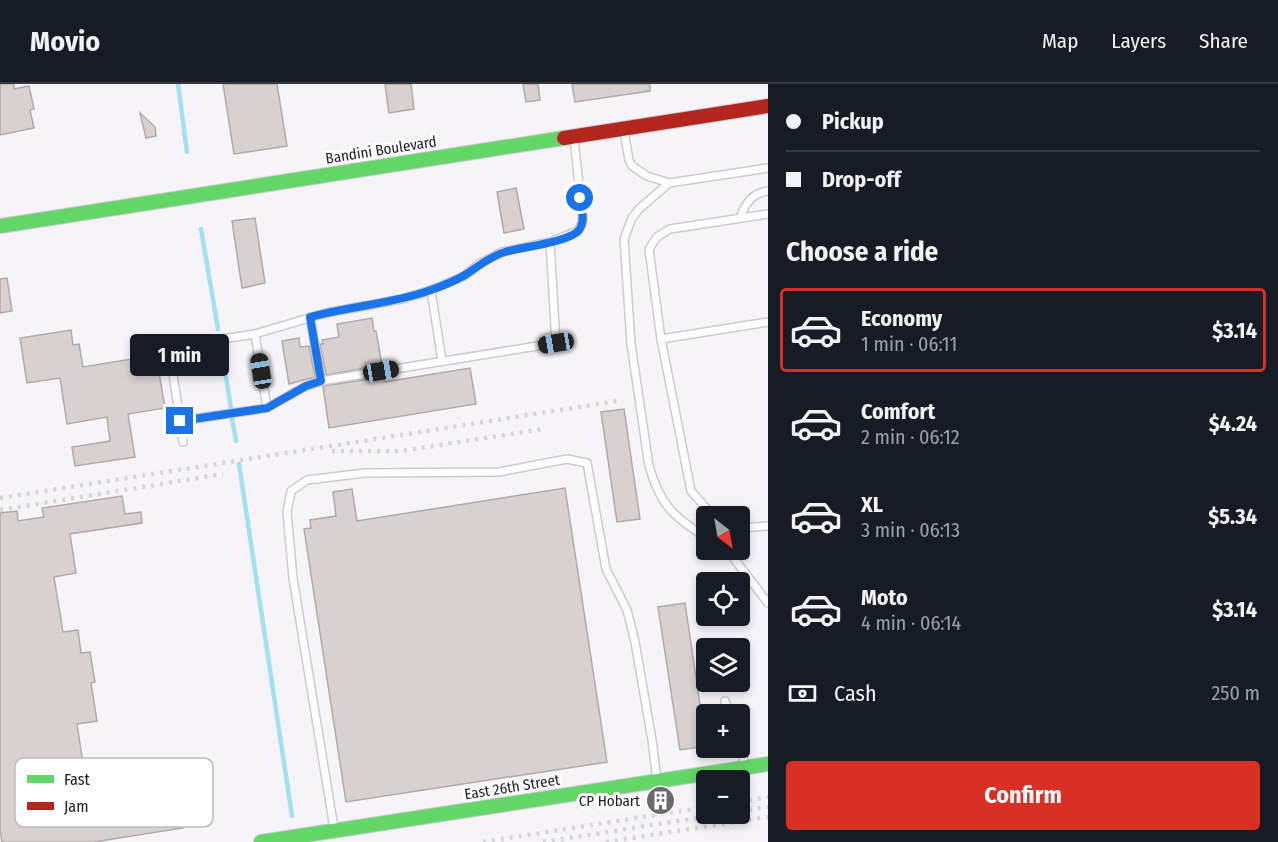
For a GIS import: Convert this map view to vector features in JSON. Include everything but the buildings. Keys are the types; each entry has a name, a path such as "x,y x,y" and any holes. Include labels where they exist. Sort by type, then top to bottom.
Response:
{"main road":[{"name":"Bandini Boulevard","path":"0,226 768,106"},
{"name":"East 26th Street","path":"261,842 768,764"}],"lane":[{"path":"624,128 632,166 646,176 669,183 768,168"},
{"path":"183,442 169,347 255,334 310,317 402,299 464,276 479,264 502,252 550,242 578,231 583,221 574,136"},
{"path":"669,183 639,209 632,218 624,239 631,344 649,466 653,479 664,502 673,514 696,531"},
{"path":"740,218 750,199 761,192 768,191"},
{"path":"704,506 691,491 662,339 649,249 657,237 670,229 768,214"},
{"path":"180,421 267,408 306,386 321,381 556,343 550,242"},
{"path":"431,290 442,361"},
{"path":"310,317 321,381"},
{"path":"662,339 768,322"},
{"path":"255,334 267,408"},
{"path":"334,831 293,578 287,512 291,491 307,480 366,473 499,472 567,459 587,463 606,569 627,610 635,642 657,781"},
{"path":"750,527 768,526"},
{"path":"735,560 768,603"},
{"path":"743,758 745,768"}],"waterway":[{"path":"178,84 187,152"},
{"path":"201,229 218,329"},
{"path":"222,351 231,409"},
{"path":"232,419 236,441"},
{"path":"239,464 292,816"}],"railway":[{"path":"0,498 617,401"},
{"path":"332,451 401,451 543,429"},
{"path":"0,510 223,474"},
{"path":"750,800 768,797"},
{"path":"750,810 768,807"},
{"path":"483,842 696,809"},
{"path":"606,842 768,817"},
{"path":"543,842 696,818"}],"traffic: fast":[{"path":"0,226 564,138"},
{"path":"261,842 768,764"}],"traffic: jam":[{"path":"564,138 768,106"}],"place":[{"name":"CP Hobart","path":"661,801"}],"route":[{"path":"180,421 267,408 306,386 321,381 310,317 402,299 431,290 464,276 479,264 502,252 566,237 578,231 583,221 580,198"}]}
